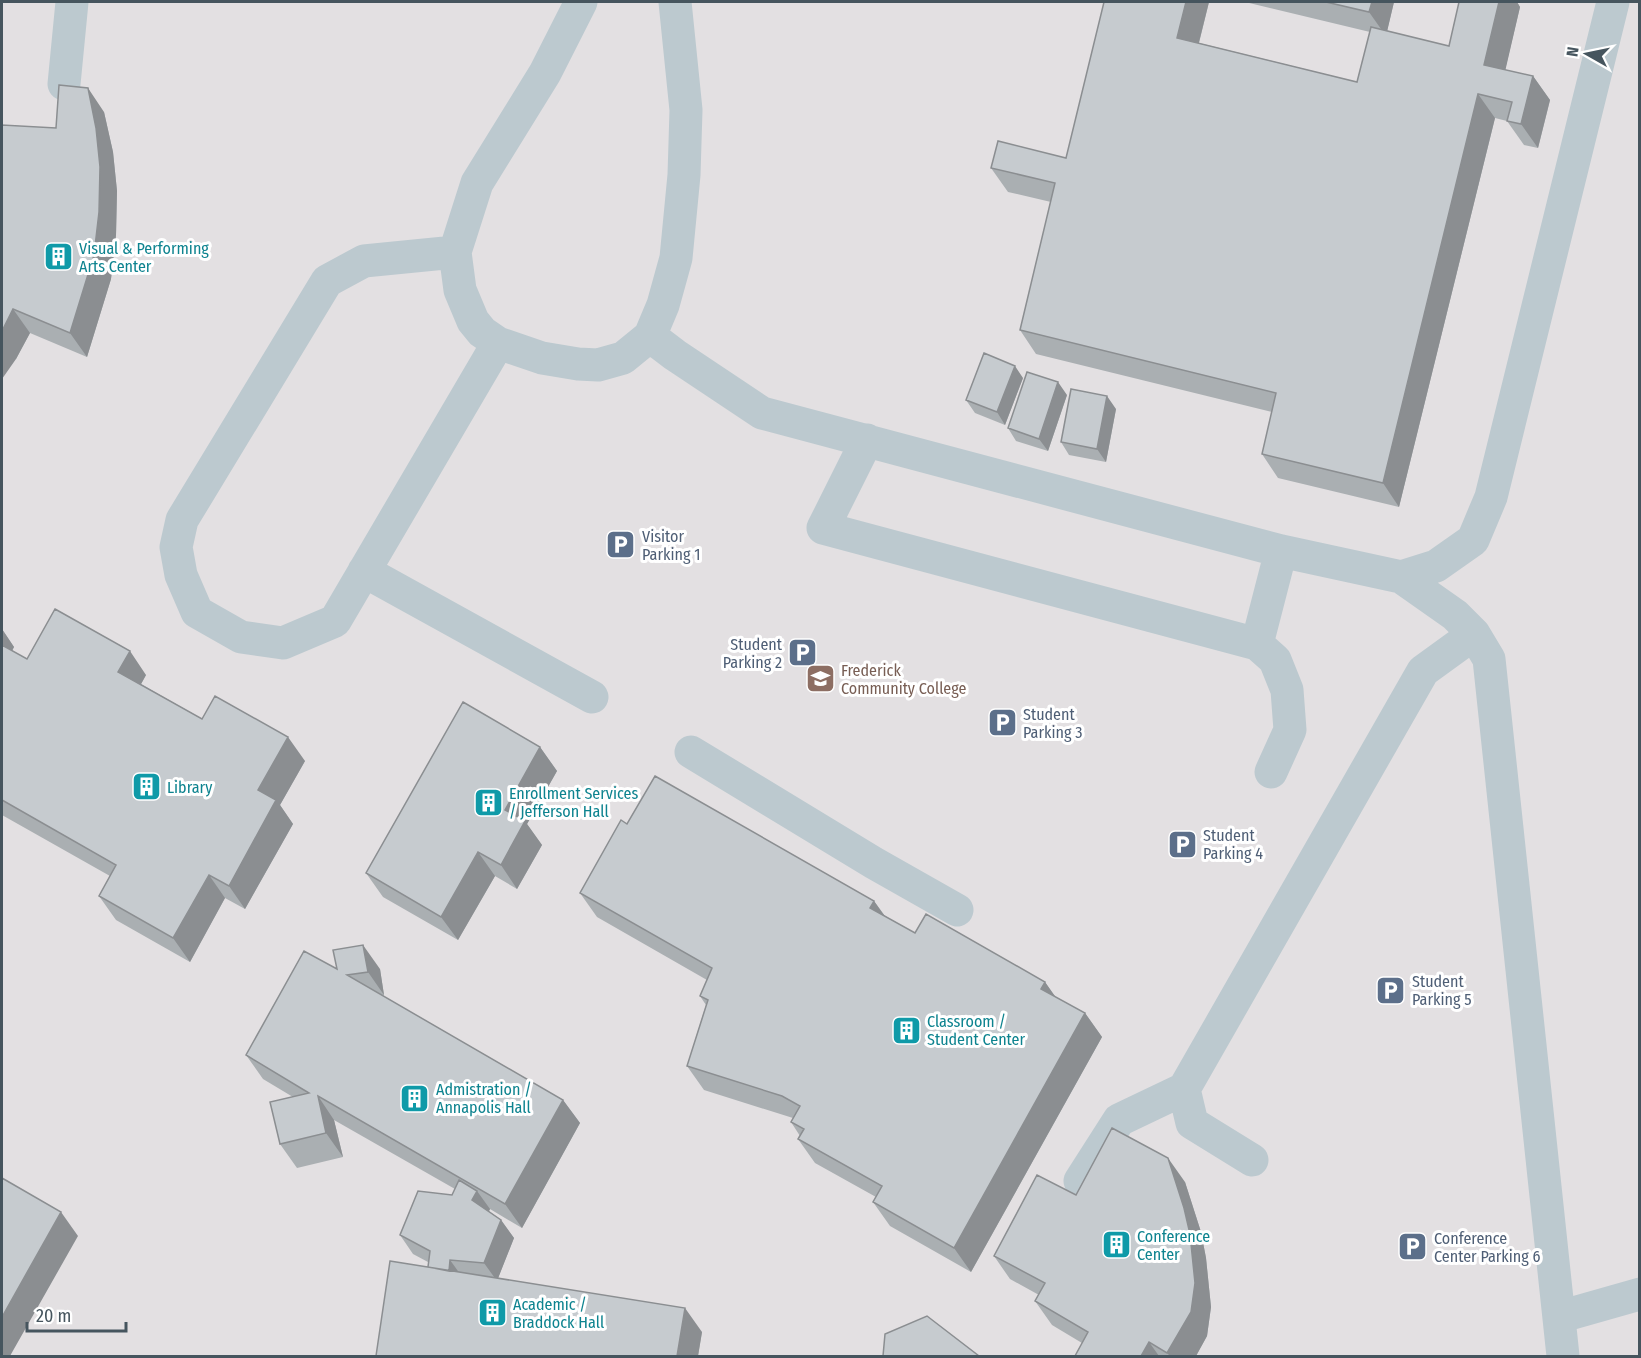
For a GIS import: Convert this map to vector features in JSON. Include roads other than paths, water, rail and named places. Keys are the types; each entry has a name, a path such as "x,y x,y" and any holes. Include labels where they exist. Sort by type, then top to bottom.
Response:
{"lane":[{"path":"64,84 72,2"},
{"path":"581,2 545,73 477,183 455,252 460,290 473,321 482,332 498,343 542,358 578,364 597,364 623,358 650,336 663,305 676,258 684,175 686,110 675,2"},
{"path":"1401,577 1436,566 1473,540 1491,497 1613,2"},
{"path":"455,252 364,261 327,281 182,520 176,547 181,575 196,612 241,637 283,643 335,621 498,343"},
{"path":"650,336 762,413 1281,551 1401,577 1455,615 1474,634 1489,659 1563,1356"},
{"path":"867,440 823,528 1257,644 1275,660 1287,690 1290,730 1272,772"},
{"path":"1257,644 1281,551"},
{"path":"364,571 592,696"},
{"path":"1080,1182 1119,1120 1184,1089 1423,671 1474,634"},
{"path":"691,752 845,846 957,910"},
{"path":"1184,1089 1192,1123 1252,1160"},
{"path":"1559,1317 1640,1294"}],"place":[{"name":"Visual & Performing Arts Center","path":"58,257"},
{"name":"Visitor Parking 1","path":"621,545"},
{"name":"Student Parking 2","path":"803,653"},
{"name":"Frederick Community College","path":"820,679"},
{"name":"Student Parking 3","path":"1002,723"},
{"name":"Library","path":"146,787"},
{"name":"Enrollment Services / Jefferson Hall","path":"488,802"},
{"name":"Student Parking 4","path":"1182,844"},
{"name":"Student Parking 5","path":"1391,990"},
{"name":"Classroom / Student Center","path":"906,1030"},
{"name":"Admistration / Annapolis Hall","path":"415,1098"},
{"name":"Conference Center","path":"1116,1245"},
{"name":"Conference Center Parking 6","path":"1413,1247"},
{"name":"Academic / Braddock Hall","path":"492,1313"}]}
